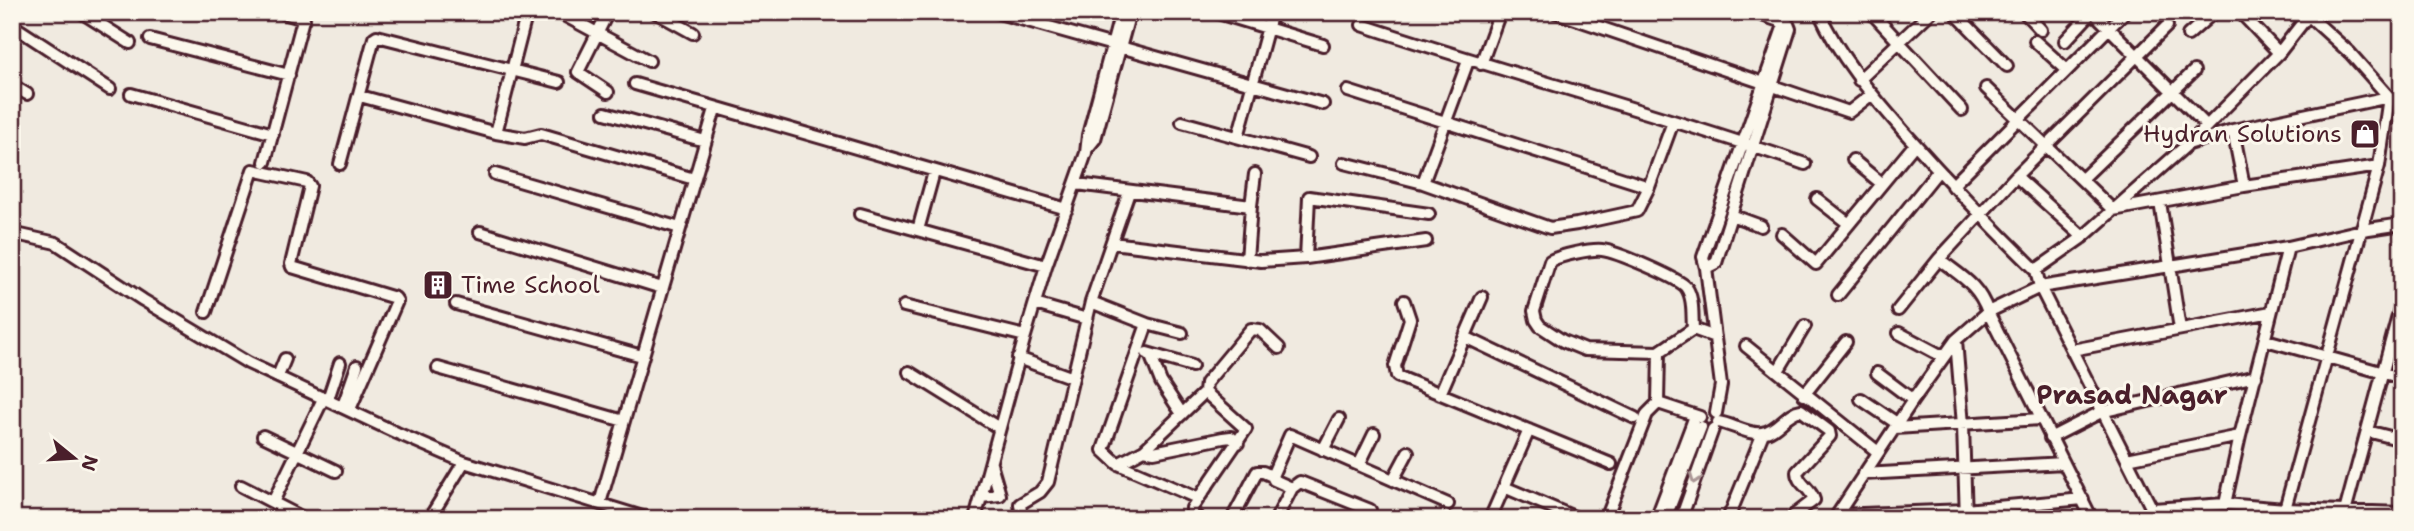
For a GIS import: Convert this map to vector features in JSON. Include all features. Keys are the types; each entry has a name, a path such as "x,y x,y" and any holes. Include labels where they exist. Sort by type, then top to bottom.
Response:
{"street":[{"path":"81,12 130,43"},
{"path":"265,162 304,16 280,12"},
{"path":"496,133 527,12"},
{"path":"558,12 649,61"},
{"path":"608,12 578,72 608,92"},
{"path":"655,12 693,33"},
{"path":"975,519 1024,336 1046,266 1077,184 1087,149 1095,139 1121,12"},
{"path":"1116,46 1130,12"},
{"path":"1238,137 1272,12"},
{"path":"1481,64 1500,12"},
{"path":"1555,12 1590,18 1849,112 1872,94"},
{"path":"1665,519 1721,385 1703,257 1748,145 1768,83 1790,29 1788,24 1753,12"},
{"path":"1819,12 1859,80 1938,171 2036,270 2040,287 2155,514 2225,504 2344,515 2401,510"},
{"path":"1871,12 1962,110"},
{"path":"1859,80 1931,12"},
{"path":"1954,12 2007,66"},
{"path":"2024,12 2041,30"},
{"path":"2065,41 2093,12 2207,126"},
{"path":"1952,186 2125,12"},
{"path":"2188,35 2214,12"},
{"path":"2240,12 2279,53"},
{"path":"999,13 1324,104"},
{"path":"1218,13 1323,45"},
{"path":"2036,270 2083,237 2188,144 2279,53 2310,14 2389,97 2379,166 2285,509"},
{"path":"12,25 110,89"},
{"path":"1362,25 1468,61 1805,164"},
{"path":"1898,310 1979,214 2167,26"},
{"path":"340,164 374,38 377,36 559,82"},
{"path":"150,39 289,75"},
{"path":"2035,41 2067,70"},
{"path":"1423,183 1468,61"},
{"path":"2083,178 2194,72"},
{"path":"12,85 27,94"},
{"path":"635,85 1066,209"},
{"path":"1986,88 2083,178 2113,210"},
{"path":"1348,91 1650,187"},
{"path":"131,94 273,134"},
{"path":"359,96 496,133 525,138 541,134 694,178"},
{"path":"2188,144 2233,130 2389,97"},
{"path":"600,503 715,109"},
{"path":"606,113 705,141"},
{"path":"1182,122 1309,157"},
{"path":"1343,163 1423,183 1550,228 1637,211 1650,187 1673,122"},
{"path":"2233,130 2244,186"},
{"path":"1782,234 1816,264 1915,144"},
{"path":"1706,268 1716,263 1748,145"},
{"path":"1853,160 1882,184"},
{"path":"2113,210 2244,186 2379,166"},
{"path":"206,313 253,170 307,182 310,186 292,267 395,298 397,301 346,408"},
{"path":"1838,295 1938,171"},
{"path":"918,230 934,172"},
{"path":"495,174 680,228"},
{"path":"1247,260 1255,174"},
{"path":"2016,176 2083,237"},
{"path":"1077,184 1251,206"},
{"path":"1020,504 1040,492 1048,482 1091,302 1129,192"},
{"path":"1306,258 1308,197 1429,215"},
{"path":"1817,199 1849,224"},
{"path":"2160,202 2180,329"},
{"path":"860,214 1046,266"},
{"path":"1731,215 1761,226"},
{"path":"1836,517 1956,340 1988,312 2040,287 2288,247 2402,224"},
{"path":"480,232 662,288"},
{"path":"12,233 55,243 142,300 248,363 464,462 649,519"},
{"path":"1112,243 1247,260 1306,258 1426,241"},
{"path":"2225,504 2288,247"},
{"path":"1603,250 1673,277 1686,287 1691,298 1693,329 1659,352 1585,350 1563,341 1540,326 1535,320 1534,311 1550,261 1559,256 1603,250"},
{"path":"1939,259 1978,290 2092,519"},
{"path":"1440,394 1482,297"},
{"path":"1404,301 1410,319 1395,366 1396,376 1611,464"},
{"path":"1091,302 1147,324 1182,333"},
{"path":"2344,515 2402,302"},
{"path":"456,304 642,356"},
{"path":"1035,304 1087,319"},
{"path":"904,306 1024,336"},
{"path":"2072,350 2271,312"},
{"path":"1147,324 1104,447 1105,454 1118,464 1197,498"},
{"path":"1778,371 1805,326"},
{"path":"1118,464 1144,450 1205,392 1206,383 1251,329 1260,330 1279,348"},
{"path":"1693,329 1715,337"},
{"path":"1899,333 1944,357"},
{"path":"1465,337 1635,418"},
{"path":"1956,340 1964,425 1966,514"},
{"path":"2266,340 2402,378"},
{"path":"1804,395 1846,342"},
{"path":"1746,346 1878,452"},
{"path":"1138,350 1192,366"},
{"path":"1606,519 1647,414 1658,403 1659,352"},
{"path":"1150,354 1161,382 1182,414"},
{"path":"1018,358 1073,378"},
{"path":"278,376 285,359"},
{"path":"273,502 326,398 340,363"},
{"path":"346,408 357,366"},
{"path":"438,368 624,421"},
{"path":"909,372 999,428"},
{"path":"1877,373 1913,400"},
{"path":"2050,438 2101,412 2256,376"},
{"path":"1200,519 1191,511 1197,498 1246,432 1245,428 1205,392"},
{"path":"1861,399 1897,426 1964,425 2041,419"},
{"path":"1658,403 1707,421 1759,434 1770,431 1795,411 1801,411 1829,431 1830,436 1797,472 1797,477 1814,499 1788,519"},
{"path":"1323,450 1339,419"},
{"path":"1656,519 1707,421"},
{"path":"1681,519 1707,421"},
{"path":"1490,519 1529,430"},
{"path":"2367,431 2402,440"},
{"path":"1728,519 1763,433"},
{"path":"1359,465 1374,434"},
{"path":"1272,476 1290,435 1448,504"},
{"path":"263,436 336,471"},
{"path":"2127,458 2240,436"},
{"path":"1144,450 1154,452 1231,437 1238,443"},
{"path":"1392,480 1408,452"},
{"path":"990,461 1000,495"},
{"path":"429,519 464,462"},
{"path":"1863,474 2064,463"},
{"path":"1232,519 1257,472 1272,476 1274,480 1292,488"},
{"path":"1276,519 1292,488 1300,482 1370,510"},
{"path":"241,486 303,518"},
{"path":"1504,487 1579,519"},
{"path":"981,497 1000,495 1020,504"},
{"path":"1836,517 1966,514 2083,499"},
{"path":"1020,504 1022,519"}],"place":[{"name":"Hydran Solutions","path":"2365,134"},
{"name":"Time School","path":"438,285"}],"district":[{"name":"Prasad Nagar","path":"2132,394"}]}
